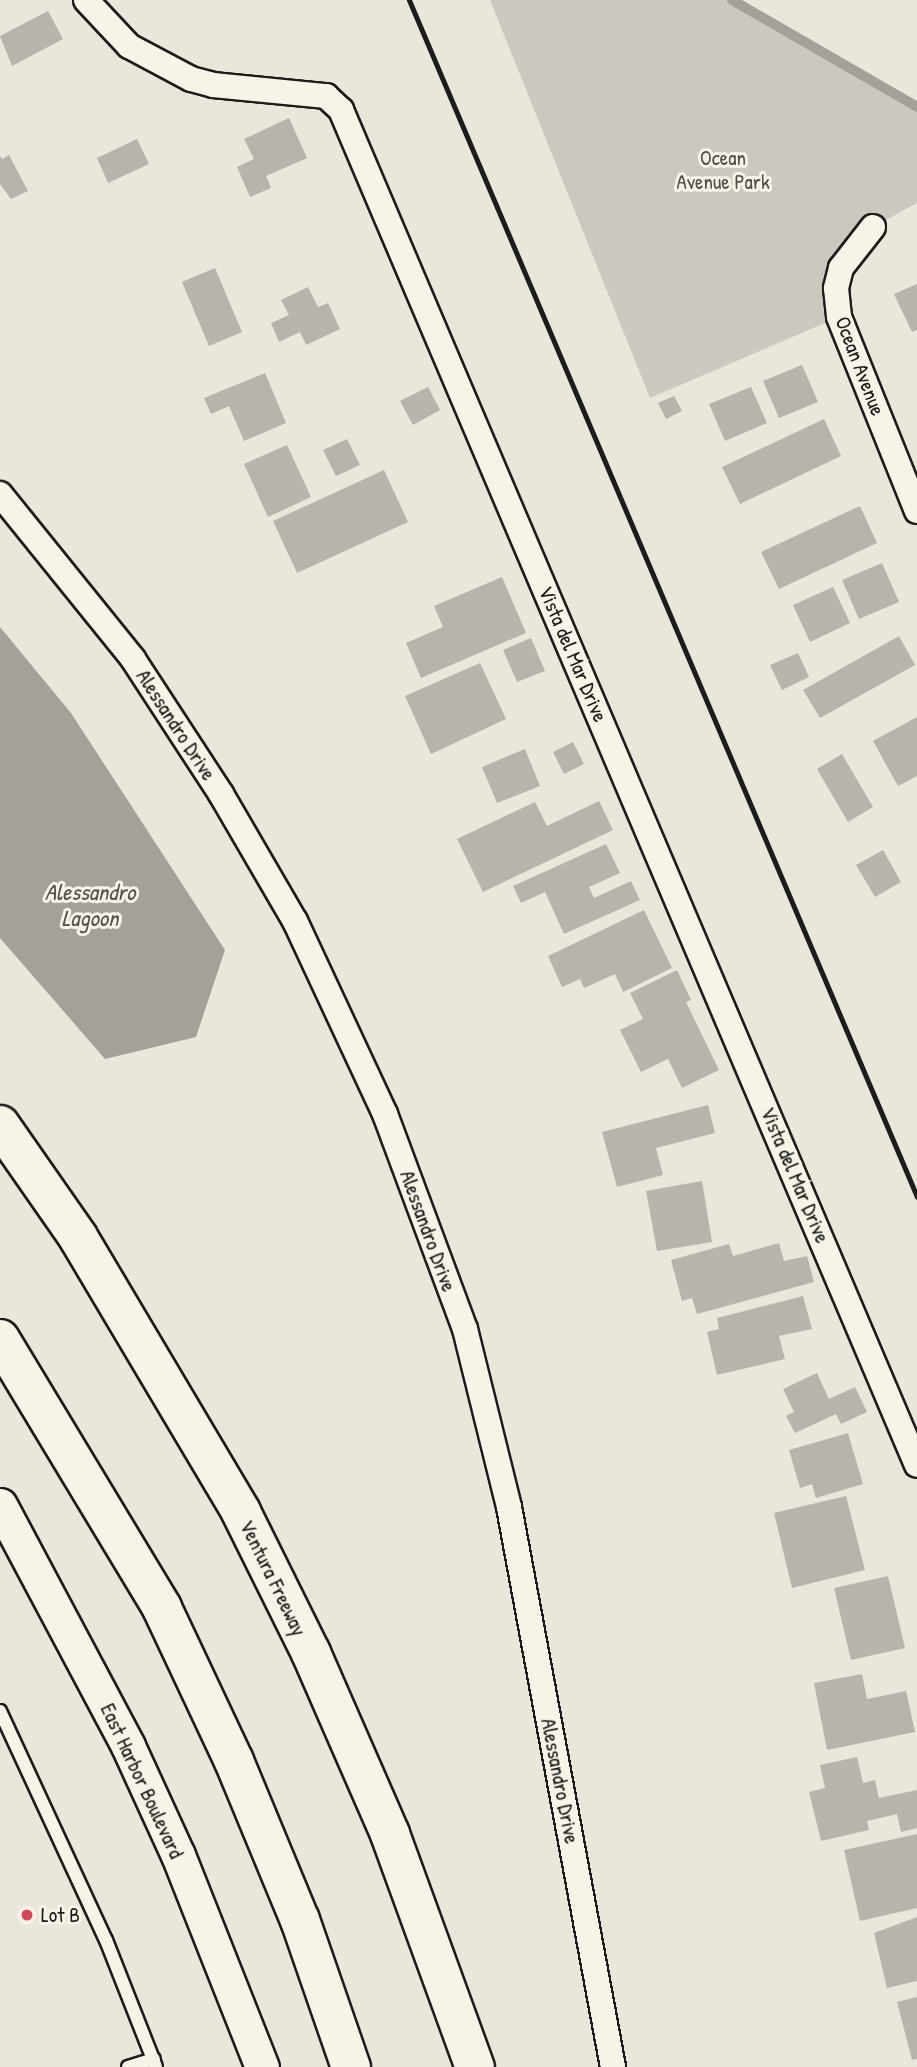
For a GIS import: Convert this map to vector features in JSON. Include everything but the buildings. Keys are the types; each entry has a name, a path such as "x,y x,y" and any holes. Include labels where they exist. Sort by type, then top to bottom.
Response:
{"highway":[{"name":"Ventura Freeway","path":"0,1125 140,1337 247,1524 311,1653 390,1834 475,2067"},
{"path":"0,1339 162,1608 234,1761 300,1920 351,2067"}],"main road":[{"name":"East Harbor Boulevard","path":"0,1505 128,1746 188,1880 262,2067"}],"street":[{"name":"Vista del Mar Drive","path":"86,0 129,46 191,79 213,85 326,96 341,110 917,1465"},
{"name":"Ocean Avenue","path":"873,227 841,268 836,288 839,317 917,512"},
{"name":"Alessandro Drive","path":"0,494 133,659 221,794 295,921 385,1114 465,1329 509,1507 613,2067"}],"lane":[{"path":"0,1711 100,1927 155,2063 128,2067"}],"green space":[{"name":"Ocean Avenue Park","path":"490,0 732,0 917,107 917,203 873,227 855,247 839,317 650,398"}],"water":[{"name":"Alessandro Lagoon","path":"0,627 71,713 225,950 196,1037 105,1059 0,938"}],"waterway":[{"path":"732,0 917,107"}],"railway":[{"path":"409,0 917,1197"}],"place":[{"name":"Lot B","path":"27,1915"}]}
